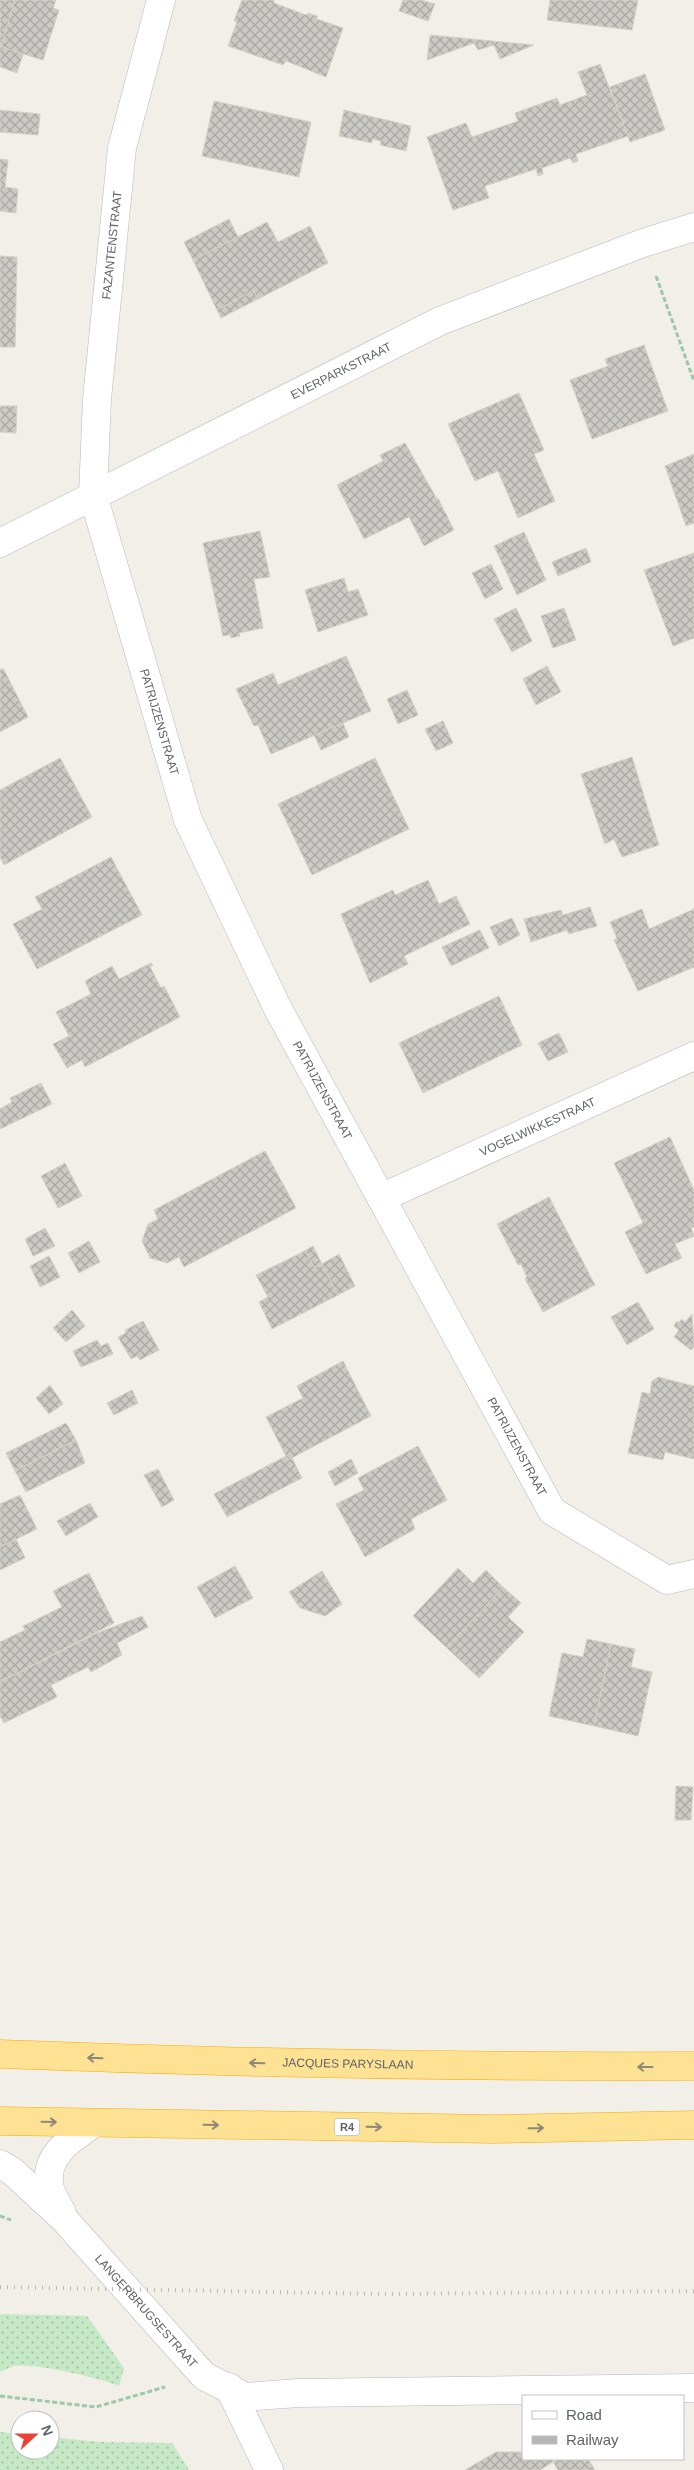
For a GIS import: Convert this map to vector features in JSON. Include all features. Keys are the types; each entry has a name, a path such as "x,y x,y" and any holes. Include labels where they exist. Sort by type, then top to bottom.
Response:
{"highway":[{"name":"JACQUES PARYSLAAN","path":"0,2054 209,2062 454,2067 694,2066"},
{"name":"R4","path":"0,2121 492,2129 694,2125"}],"street":[{"name":"FAZANTENSTRAAT","path":"92,496 97,400 122,148 161,0"},
{"name":"EVERPARKSTRAAT","path":"0,543 440,321 643,243 694,227"},
{"name":"PATRIJZENSTRAAT","path":"92,496 188,820 277,1007 552,1512 667,1580 694,1574"},
{"name":"VOGELWIKKESTRAAT","path":"381,1198 694,1056"},
{"path":"64,2219 49,2184 51,2162 62,2146 94,2123"},
{"name":"LANGERBRUGSESTRAAT","path":"0,2164 12,2171 64,2219 204,2376 229,2387"},
{"path":"229,2387 245,2397 298,2393 694,2388"},
{"path":"229,2387 269,2470"}],"path":[{"path":"643,243 694,381"},
{"path":"0,2396 96,2407 204,2376"}],"green space":[{"path":"0,2314 87,2316 124,2368 119,2386 83,2375 37,2367 15,2366 0,2372"},
{"path":"0,2432 10,2433 10,2460 60,2460 60,2438 100,2442 172,2443 189,2470 0,2470"}],"building":[{"path":"0,0 15,0 1,47 0,46"},
{"path":"15,0 56,0 53,8 59,10 43,60 1,47"},
{"path":"242,0 274,0 274,3 306,15 308,13 317,16 317,19 343,28 326,77 286,61 283,65 228,46 237,22 234,21"},
{"path":"403,0 421,0 435,4 428,21 399,11"},
{"path":"550,0 638,0 632,30 547,20"},
{"path":"430,35 534,45 500,59 494,45 478,50 474,43 427,60"},
{"path":"0,46 23,54 17,73 0,67"},
{"path":"600,64 628,136 576,154 578,161 573,163 570,158 542,168 543,174 538,176 536,169 485,186 489,198 453,210 427,137 466,123 472,137 518,121 515,113 557,98 560,105 587,95 578,72"},
{"path":"645,74 665,130 630,142 610,87"},
{"path":"214,101 311,122 299,177 202,156"},
{"path":"0,110 40,114 38,135 0,132"},
{"path":"344,110 411,126 406,151 380,145 381,141 372,139 372,143 339,136"},
{"path":"0,159 8,160 5,187 18,189 16,213 0,211"},
{"path":"229,219 238,237 193,260 184,242"},
{"path":"267,222 278,242 310,226 328,263 258,299 253,291 217,310 193,260"},
{"path":"0,256 17,257 15,347 0,347"},
{"path":"253,291 258,299 221,318 217,310"},
{"path":"644,345 668,411 592,439 570,380 608,366 605,359"},
{"path":"519,393 544,450 534,454 555,501 518,518 498,471 475,481 448,424"},
{"path":"0,406 17,406 16,433 0,432"},
{"path":"405,443 438,498 454,530 424,546 409,517 364,539 337,485 383,461 380,455"},
{"path":"694,454 694,523 686,526 665,466"},
{"path":"260,531 270,577 254,579 263,628 239,633 240,636 231,638 230,635 223,636 203,543"},
{"path":"524,532 546,580 517,595 494,546"},
{"path":"586,548 591,562 558,576 552,562"},
{"path":"694,553 694,638 673,646 644,570"},
{"path":"491,564 503,589 485,599 472,573"},
{"path":"344,578 348,592 358,589 368,615 318,632 305,590"},
{"path":"516,608 532,641 512,652 494,619"},
{"path":"564,608 576,640 553,648 541,616"},
{"path":"346,656 371,711 271,754 258,725 254,726 236,689 273,673 278,685"},
{"path":"547,666 561,692 536,705 523,679"},
{"path":"3,668 28,717 0,732 0,670"},
{"path":"407,690 418,715 398,724 387,699"},
{"path":"443,721 453,743 436,751 425,729"},
{"path":"343,723 349,737 321,750 314,735"},
{"path":"632,757 659,845 622,857 614,839 605,844 581,774"},
{"path":"60,758 92,817 4,865 0,857 0,790"},
{"path":"375,758 409,829 312,875 278,804"},
{"path":"111,857 142,915 37,969 13,924 42,909 35,897"},
{"path":"428,880 439,904 456,896 470,924 404,956 408,964 370,983 341,914 393,890 395,895"},
{"path":"590,907 597,926 569,934 567,930 531,942 524,919 561,910 563,915"},
{"path":"642,909 649,929 694,909 694,967 638,991 614,940 617,938 610,922"},
{"path":"512,918 520,935 499,946 490,927"},
{"path":"480,930 489,948 451,966 442,947"},
{"path":"151,963 153,965 150,967 161,988 164,986 180,1017 85,1067 82,1060 67,1068 53,1044 69,1036 56,1012 91,994 85,981 112,966 119,979"},
{"path":"499,996 522,1045 423,1093 399,1043"},
{"path":"559,1033 568,1052 548,1061 538,1043"},
{"path":"41,1083 52,1104 0,1129 0,1109 12,1102 10,1098"},
{"path":"670,1137 694,1190 694,1227 691,1228 694,1236 675,1244 682,1258 646,1274 625,1232 643,1223 614,1163"},
{"path":"265,1151 296,1208 184,1267 179,1257 167,1263 150,1258 142,1241 148,1224 158,1219 154,1210"},
{"path":"65,1163 82,1196 58,1208 41,1176"},
{"path":"549,1197 595,1285 543,1312 525,1279 527,1277 521,1264 518,1265 497,1224"},
{"path":"45,1228 55,1246 33,1256 25,1239"},
{"path":"89,1241 100,1262 79,1273 68,1253"},
{"path":"313,1246 322,1264 314,1267 305,1251 299,1254"},
{"path":"305,1251 314,1267 322,1264 338,1295 272,1329 259,1302 268,1297 256,1275"},
{"path":"339,1254 355,1286 338,1295 322,1264"},
{"path":"49,1256 60,1277 40,1287 30,1266"},
{"path":"638,1302 654,1329 627,1345 611,1317"},
{"path":"72,1310 85,1326 66,1342 53,1328"},
{"path":"692,1314 694,1346 691,1350 674,1337 679,1330 674,1326 677,1321 678,1323 682,1319 685,1322"},
{"path":"143,1321 159,1350 140,1360 137,1356 131,1359 118,1337 126,1333 125,1330"},
{"path":"97,1340 101,1346 108,1343 113,1354 81,1367 73,1351"},
{"path":"343,1361 371,1416 288,1460 266,1417 303,1398 297,1386"},
{"path":"658,1377 694,1386 694,1459 665,1452 663,1460 628,1453 642,1392 650,1394 652,1381"},
{"path":"50,1385 63,1404 49,1414 36,1398"},
{"path":"132,1390 138,1403 114,1415 107,1403"},
{"path":"66,1423 76,1440 15,1471 6,1453"},
{"path":"76,1440 85,1463 26,1492 15,1471"},
{"path":"418,1446 447,1500 411,1519 415,1529 365,1557 336,1504 364,1490 358,1478"},
{"path":"286,1456 288,1460 292,1458 302,1478 227,1517 214,1494"},
{"path":"351,1459 358,1473 335,1486 328,1472"},
{"path":"158,1469 174,1500 162,1507 144,1475"},
{"path":"20,1495 37,1529 0,1547 0,1504"},
{"path":"90,1503 98,1517 66,1536 57,1521"},
{"path":"16,1539 25,1558 0,1570 0,1547"},
{"path":"235,1566 253,1598 215,1618 197,1587"},
{"path":"458,1568 473,1583 486,1570 503,1587 447,1648 413,1616"},
{"path":"322,1571 342,1604 325,1616 300,1608 289,1592"},
{"path":"89,1573 114,1623 0,1682 0,1642 25,1630 23,1626 62,1607 53,1591"},
{"path":"503,1587 521,1603 508,1617 524,1632 479,1678 447,1648"},
{"path":"142,1616 148,1627 117,1643 122,1655 91,1672 88,1667 51,1685 57,1697 4,1723 0,1716 0,1682 97,1633"},
{"path":"587,1639 611,1644 594,1726 549,1716 562,1653 583,1657"},
{"path":"611,1644 635,1649 631,1667 652,1672 638,1736 594,1726"},
{"path":"676,1786 693,1787 691,1820 675,1820"},
{"path":"496,2452 522,2452 522,2460 552,2460 553,2462 540,2470 465,2470"},
{"path":"556,2460 589,2460 595,2470 558,2470 553,2462"}],"railway":[{"path":"0,2287 383,2294 694,2291"}]}
